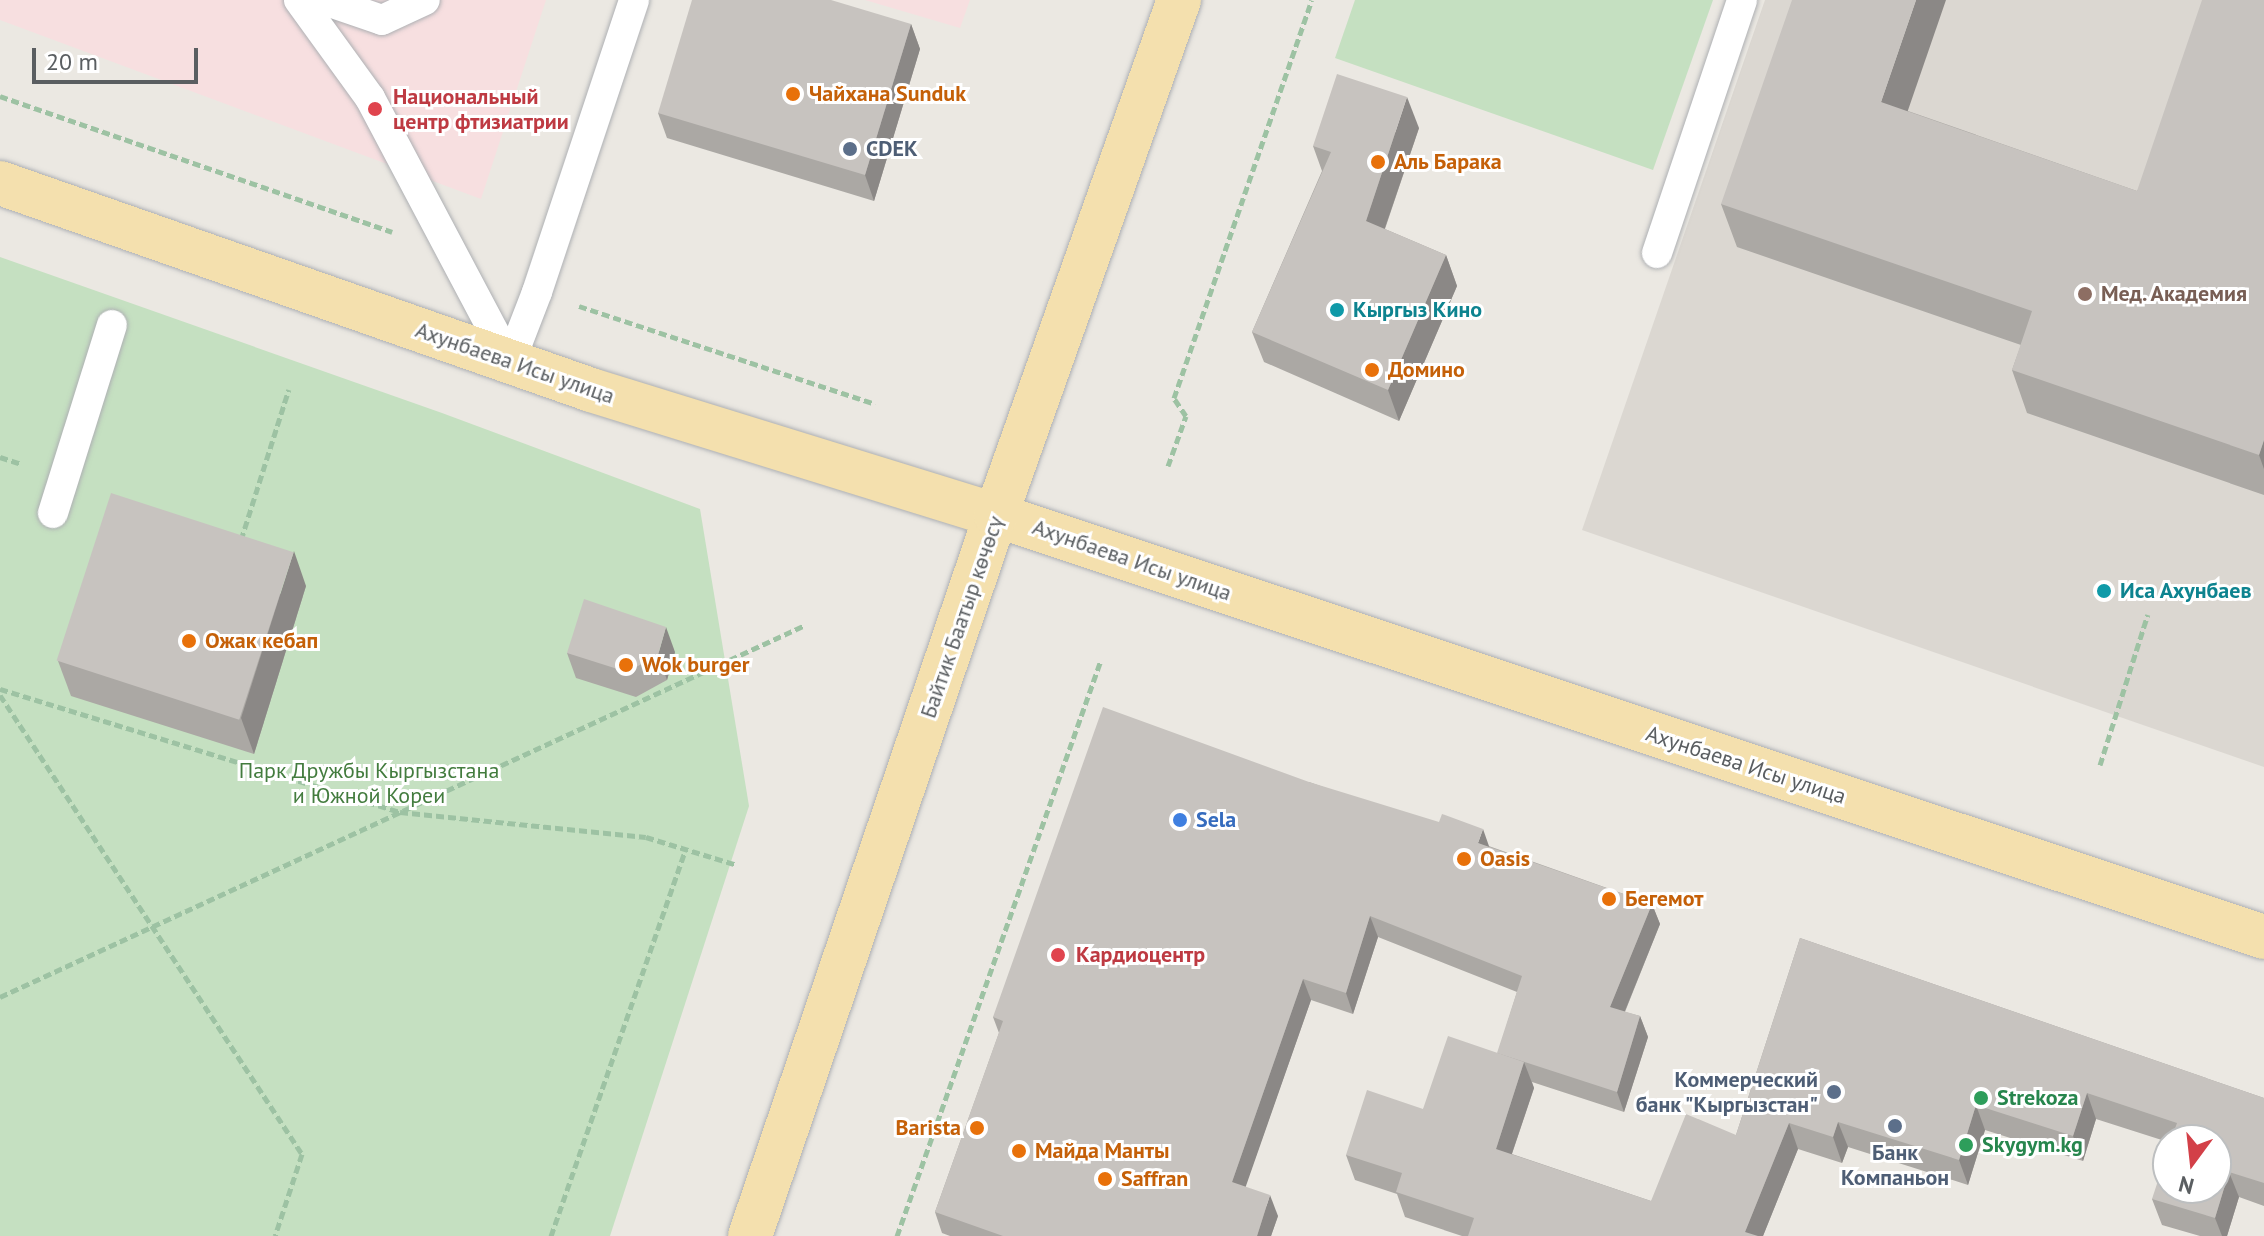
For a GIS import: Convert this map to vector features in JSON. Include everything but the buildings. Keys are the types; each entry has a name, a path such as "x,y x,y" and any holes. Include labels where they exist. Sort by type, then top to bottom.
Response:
{"main road":[{"name":"Байтик Баатыр көчөсү","path":"750,1236 996,515 1179,0"},
{"name":"Ахунбаева Исы улица","path":"0,183 510,362 996,515 2264,937"}],"lane":[{"path":"299,0 370,98 510,362"},
{"path":"324,0 382,20 425,0"},
{"path":"510,362 537,292 634,0"},
{"path":"1657,253 1742,0"},
{"path":"53,513 112,325"}],"path":[{"path":"1168,466 1186,416 1174,398 1312,0"},
{"path":"239,549 289,389"},
{"path":"0,457 24,465"},
{"path":"2100,765 2148,614"},
{"path":"0,997 805,625"},
{"path":"897,1236 1101,660"},
{"path":"0,689 400,812 646,837 737,865"},
{"path":"0,695 302,1154 275,1236"},
{"path":"551,1236 686,849"}],"shaded area":[{"name":"Национальный центр фтизиатрии","path":"0,0 546,0 481,199 0,20"},
{"path":"865,0 970,0 960,28"},
{"path":"1765,0 2264,0 2264,767 1582,530"}],"green space":[{"path":"1355,0 1713,0 1653,170 1335,58"},
{"name":"Парк Дружбы Кыргызстана и Южной Кореи","path":"0,257 442,413 700,509 749,806 610,1236 0,1236"}],"place":[{"name":"Чайхана Sunduk","path":"793,94"},
{"name":"Национальный центр фтизиатрии","path":"375,109"},
{"name":"CDEK","path":"850,149"},
{"name":"Аль Барака","path":"1378,162"},
{"name":"Мед. Академия","path":"2085,294"},
{"name":"Кыргыз Кино","path":"1337,310"},
{"name":"Домино","path":"1372,370"},
{"name":"Иса Ахунбаев","path":"2104,591"},
{"name":"Ожак кебап","path":"189,641"},
{"name":"Wok burger","path":"626,665"},
{"name":"Sela","path":"1180,820"},
{"name":"Oasis","path":"1464,859"},
{"name":"Бегемот","path":"1609,899"},
{"name":"Кардиоцентр","path":"1058,955"},
{"name":"Коммерческий банк \"Кыргызстан\"","path":"1834,1092"},
{"name":"Strekoza","path":"1981,1098"},
{"name":"Банк Компаньон","path":"1895,1126"},
{"name":"Barista","path":"977,1128"},
{"name":"Skygym.kg","path":"1966,1145"},
{"name":"Майда Манты","path":"1019,1151"},
{"name":"Saffran","path":"1105,1179"}]}
